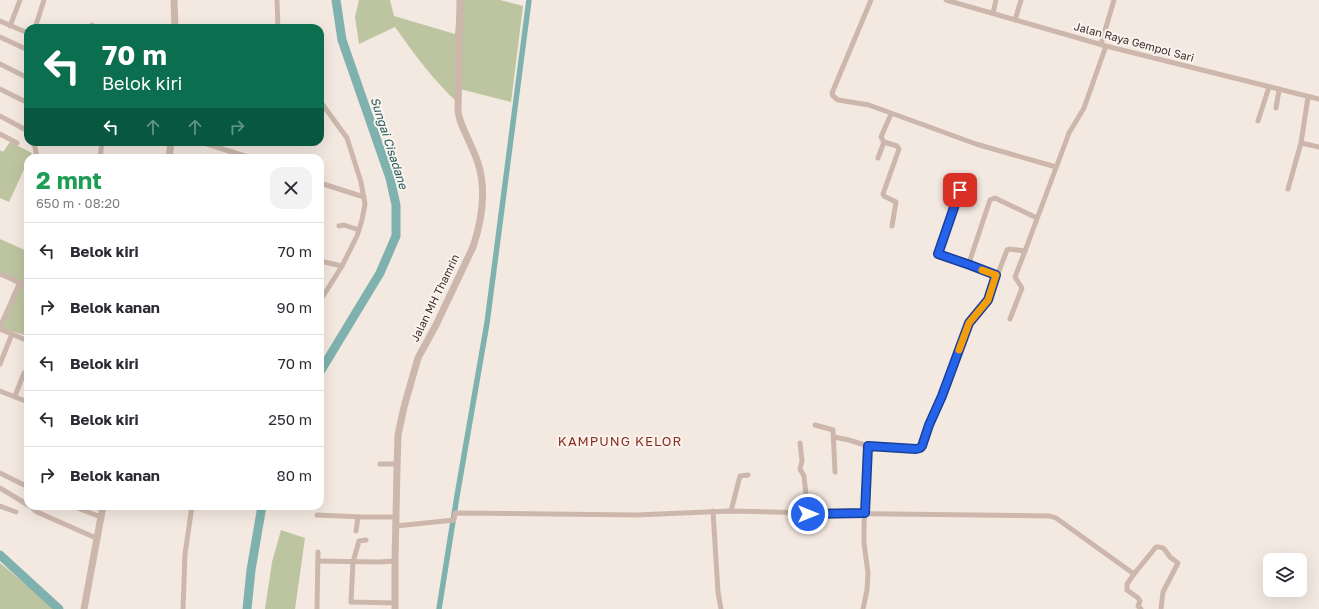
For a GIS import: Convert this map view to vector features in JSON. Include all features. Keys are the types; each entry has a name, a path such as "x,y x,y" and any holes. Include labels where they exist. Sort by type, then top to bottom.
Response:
{"street":[{"path":"10,26 20,0"},
{"path":"36,24 44,0"},
{"path":"174,0 175,24"},
{"path":"277,0 278,24"},
{"name":"Jalan MH Thamrin","path":"395,606 398,435 418,358 436,325 472,247 477,235 483,203 478,162 458,112 460,0"},
{"path":"871,0 844,62 832,95 838,100 853,103 858,102 976,144 1056,167"},
{"name":"Jalan Raya Gempol Sari","path":"946,0 958,2 1103,45 1319,99"},
{"path":"993,13 996,0"},
{"path":"1015,20 1021,0"},
{"path":"1010,319 1022,288 1015,277 1070,132 1084,108 1103,45 1114,0"},
{"path":"0,21 24,31"},
{"path":"0,37 24,48"},
{"path":"0,64 24,76"},
{"path":"1258,121 1269,87"},
{"path":"0,89 24,101"},
{"path":"1276,108 1279,90"},
{"path":"1288,189 1301,143 1308,97"},
{"path":"324,106 347,138 361,182 364,197 364,211 359,230 342,266 324,295"},
{"path":"891,114 881,137 884,142 897,146 899,149 884,194 884,196 896,202 892,226"},
{"path":"0,116 24,129"},
{"path":"0,134 17,143"},
{"path":"878,158 884,142"},
{"path":"1301,143 1319,147"},
{"path":"214,146 238,154"},
{"path":"964,177 938,254 996,275"},
{"path":"324,184 364,197"},
{"path":"970,265 990,200 992,198 995,198 1037,218"},
{"path":"339,226 344,225 359,230"},
{"path":"834,437 868,446 920,448 939,404 969,323 988,300 996,275 1007,250 1025,251"},
{"path":"324,262 342,266"},
{"path":"0,274 20,282 24,286"},
{"path":"20,282 2,316 0,329 24,339"},
{"path":"0,364 12,334"},
{"path":"15,396 24,373"},
{"path":"0,390 24,400"},
{"path":"815,425 832,429 834,437 835,472"},
{"path":"800,443 802,461 800,469 804,476 808,514"},
{"path":"863,609 867,590 868,573 864,543 868,446"},
{"path":"380,464 397,464"},
{"path":"0,473 24,485"},
{"path":"731,511 740,476 748,475"},
{"path":"0,488 24,502"},
{"path":"0,506 16,512"},
{"path":"35,510 96,538"},
{"path":"83,510 101,517"},
{"path":"84,609 102,510"},
{"path":"183,609 184,554 191,510"},
{"path":"396,526 454,520 455,513 636,515 731,511 808,514 865,513 1050,516 1056,518 1134,574"},
{"path":"713,512 718,592 721,609"},
{"path":"317,515 396,517"},
{"path":"356,531 358,517"},
{"path":"366,540 359,541 353,562 351,602 395,606"},
{"path":"1141,609 1138,606 1140,601 1127,590 1127,584 1156,547 1160,546 1178,563 1163,592 1160,609"},
{"path":"317,609 318,552"},
{"path":"318,561 395,561"}],"green space":[{"path":"359,0 390,0 394,16 455,34 458,0 500,0 523,6 511,102 460,89 459,104 425,67 395,27 359,44 355,17"},
{"path":"10,142 32,153 24,154 24,170 9,202 0,198 0,150 3,152"},
{"path":"0,239 24,250 24,335 1,328 18,285 0,276"},
{"path":"281,530 305,538 295,609 265,609 272,562"},
{"path":"0,563 56,609 0,609"}],"waterway":[{"name":"Sungai Cisadane","path":"324,365 380,273 396,236 396,205 390,178 342,40 336,0"},
{"path":"439,609 487,323 529,0"},
{"name":"Sungai Cisadane","path":"247,609 251,570 261,510"},
{"path":"0,555 59,609"}],"slow traffic":[{"path":"959,350 969,323 988,300 996,275 982,270"}],"district":[{"name":"KAMPUNG KELOR","path":"620,441"}],"route":[{"path":"808,514 865,513 868,446 916,449 922,446 969,323 988,300 996,275 938,254 960,190"}]}
